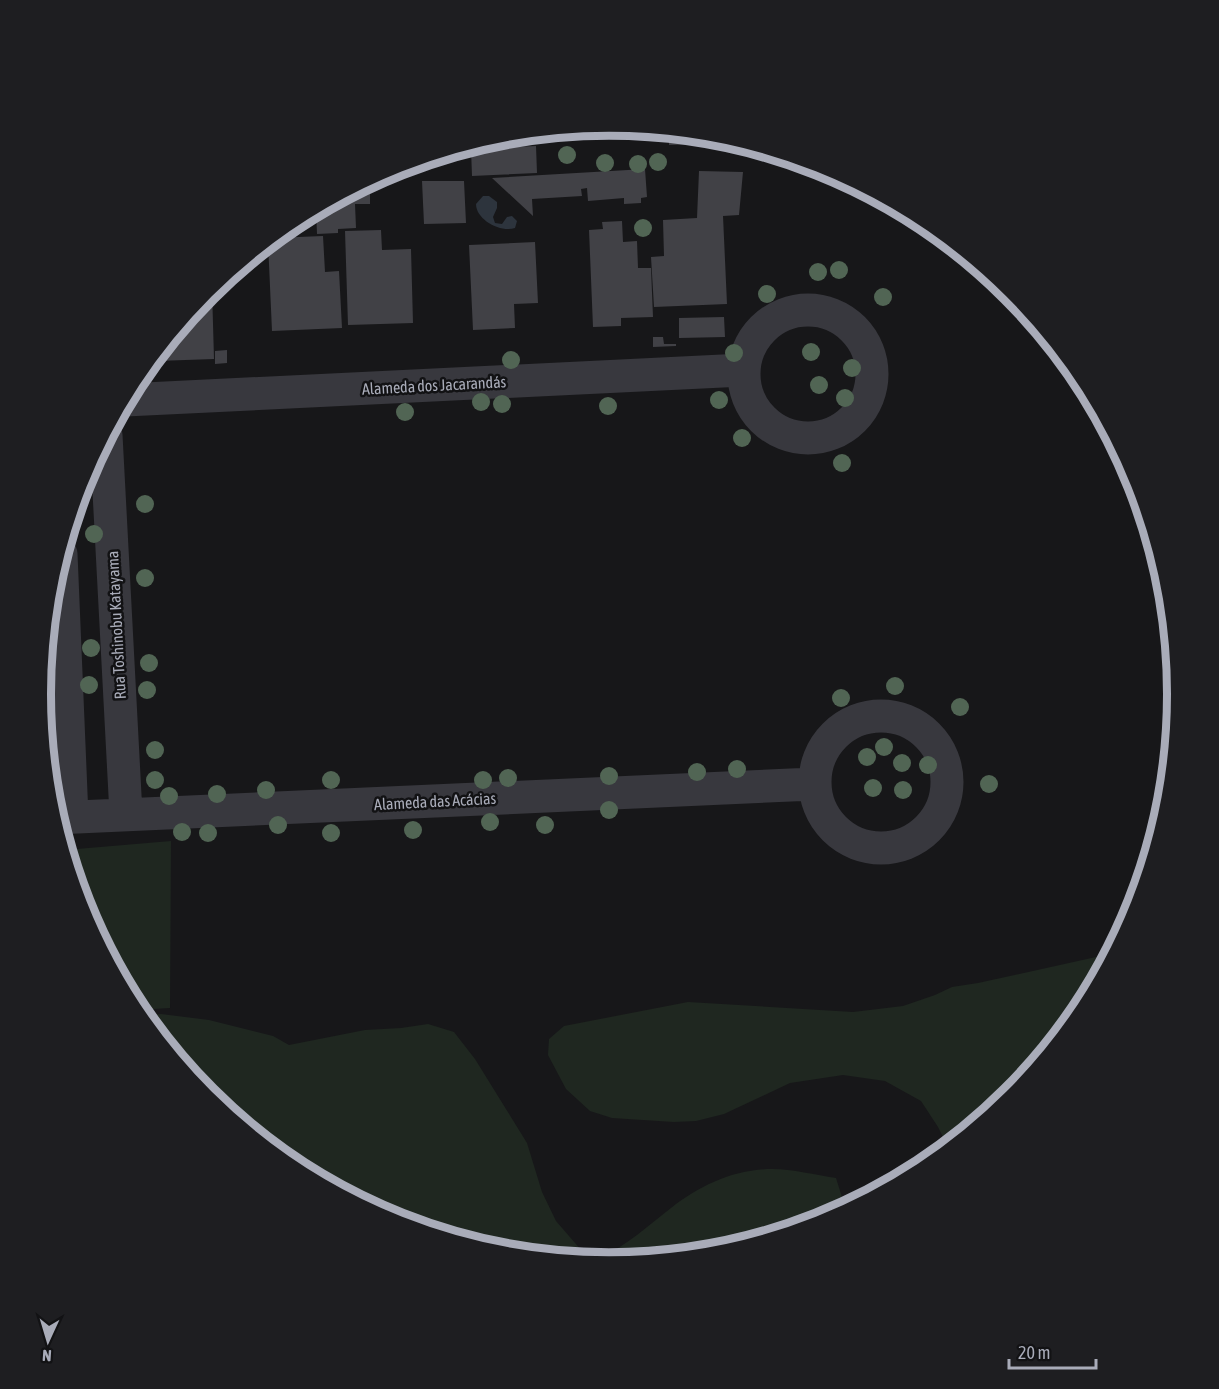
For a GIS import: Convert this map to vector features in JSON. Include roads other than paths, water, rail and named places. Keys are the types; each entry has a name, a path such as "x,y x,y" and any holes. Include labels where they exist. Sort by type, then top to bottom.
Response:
{"street":[{"name":"Alameda dos Jacarandás","path":"136,399 743,370"},
{"name":"Rua Toshinobu Katayama","path":"107,452 126,814"},
{"path":"61,594 64,812"},
{"path":"887,716 909,722 927,735 940,753 947,774 946,796 938,815 924,831 906,843 885,848 864,846 844,837 828,823 818,804 814,784 817,761 828,741 844,726 865,717 887,716"},
{"name":"Alameda das Acácias","path":"65,818 814,784"}]}
